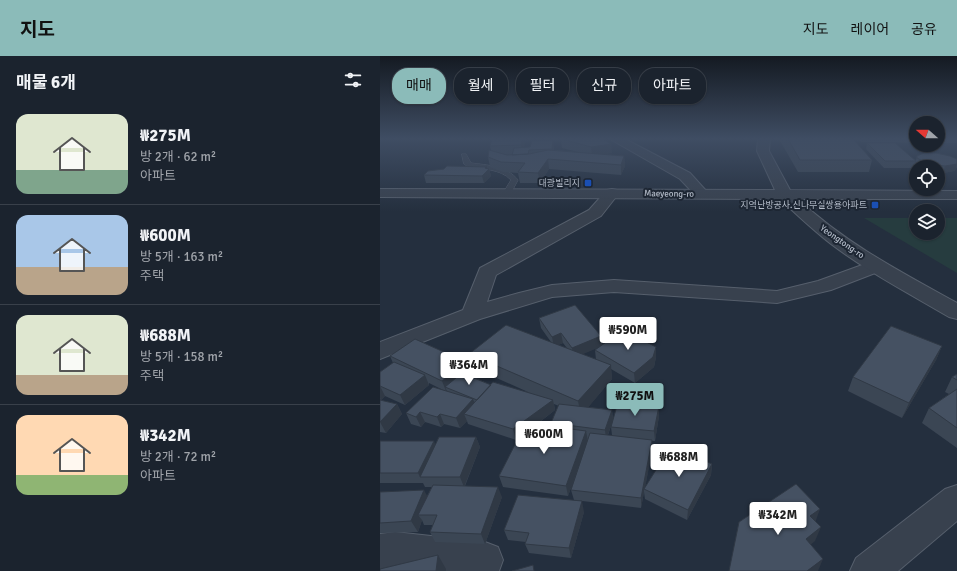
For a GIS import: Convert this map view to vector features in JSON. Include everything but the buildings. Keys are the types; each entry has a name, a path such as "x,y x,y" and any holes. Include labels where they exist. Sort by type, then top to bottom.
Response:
{"street":[{"path":"661,163 685,176 702,194"},
{"name":"Yeongtong-ro","path":"769,163 785,195 810,219 838,241 876,266 957,312"},
{"name":"Maeyeong-ro","path":"380,193 957,195"},
{"path":"472,314 487,272 595,213 612,193"},
{"path":"380,351 472,314 540,294 600,286 614,286 776,297 824,286 876,266"},
{"path":"869,571 957,500"},
{"path":"380,552 395,550 485,560"}],"lane":[{"path":"467,163 469,165 493,169 510,175 515,180 507,193"}],"green space":[{"path":"864,218 909,218 909,240 945,240 945,218 957,218 957,273"}],"place":[{"name":"대광빌리지","path":"588,183"},
{"name":"지역난방공사.신나무실쌍용아파트","path":"875,205"}]}
